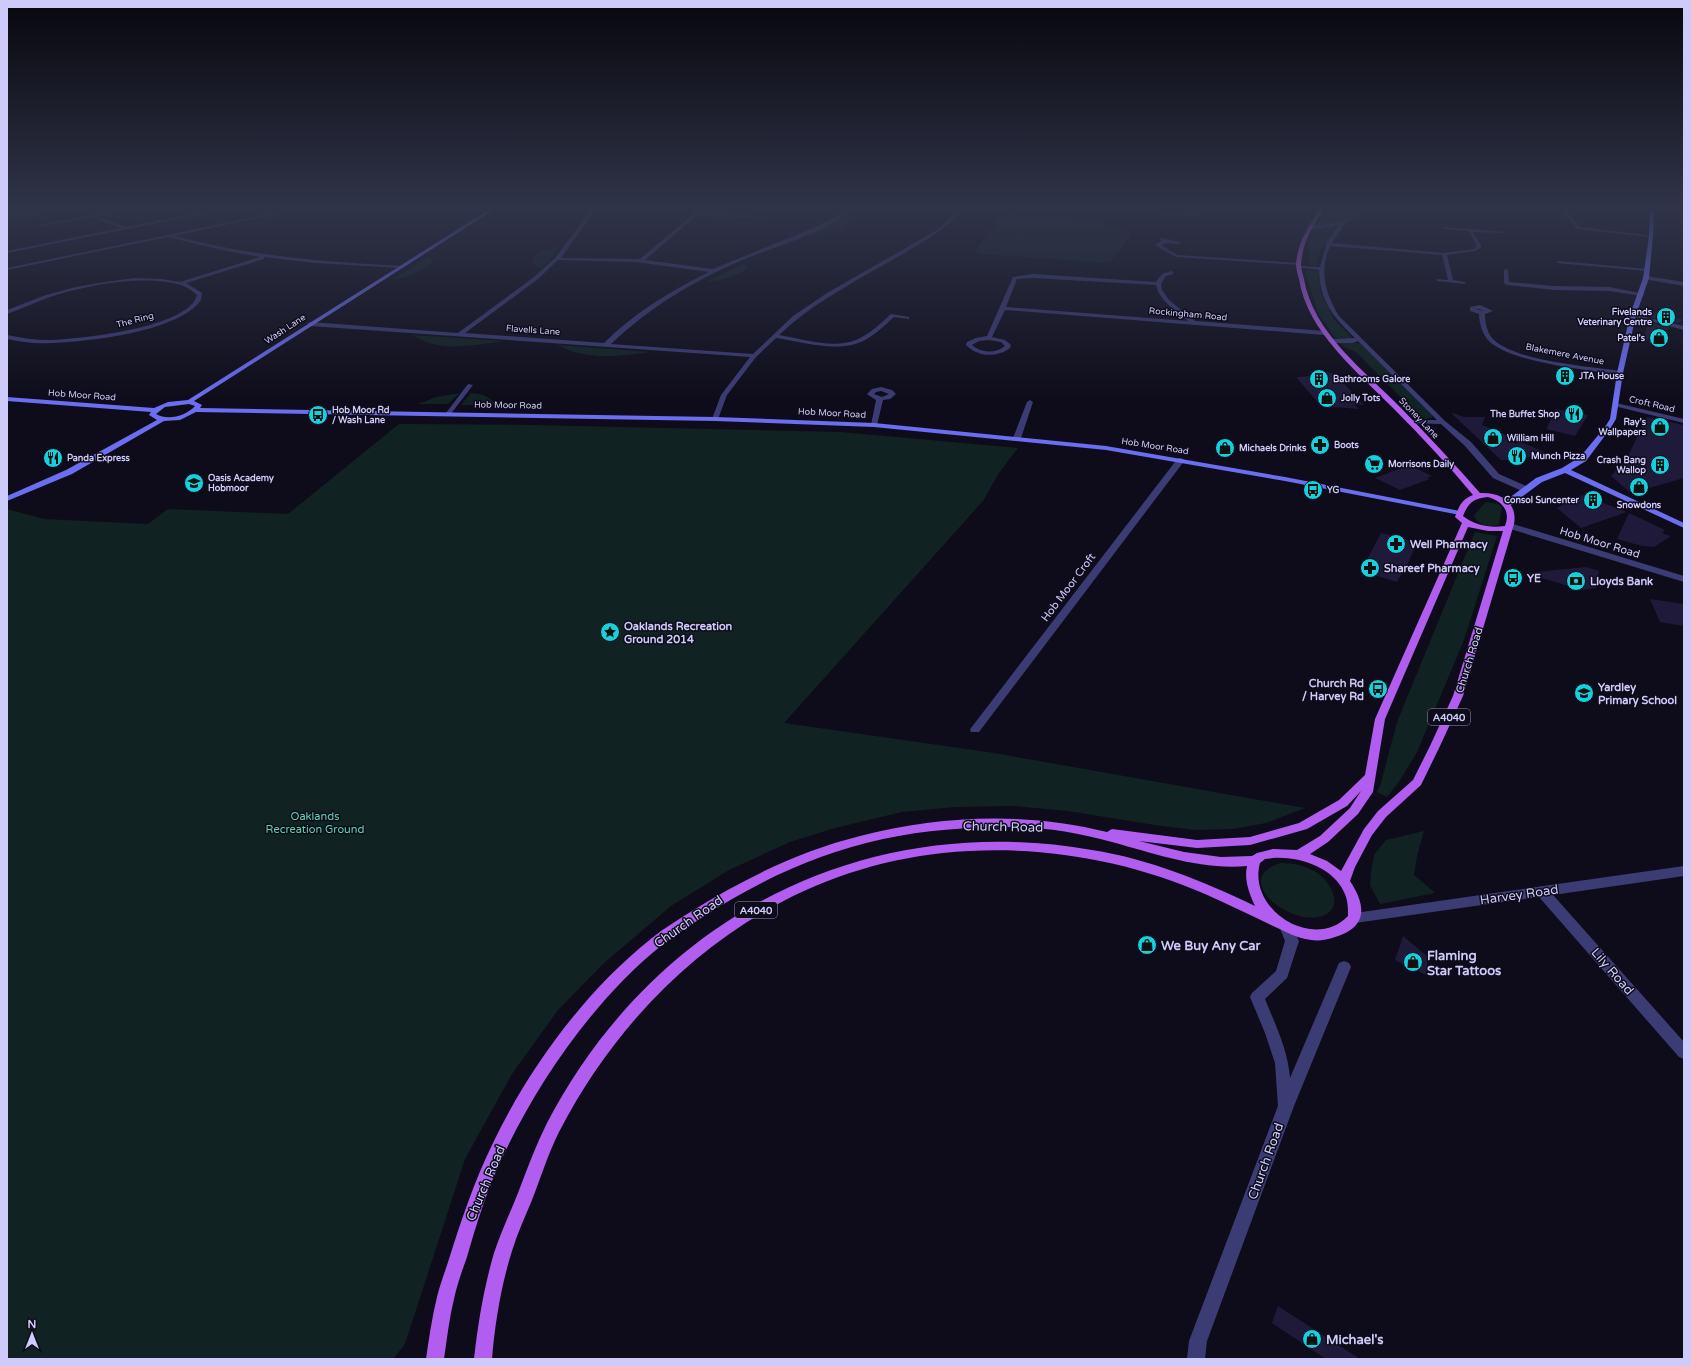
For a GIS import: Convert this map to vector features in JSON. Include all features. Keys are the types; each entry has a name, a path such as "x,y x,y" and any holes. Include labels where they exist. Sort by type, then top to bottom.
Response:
{"main road":[{"name":"Stoney Lane","path":"1300,273 1301,288 1324,333 1478,495"},
{"path":"1508,503 1495,497 1478,495 1469,498 1463,503 1459,517 1466,523 1490,530 1509,527"},
{"name":"Church Road","path":"1344,881 1368,832 1382,814 1417,782 1458,696 1509,527 1512,510 1508,503"},
{"path":"1299,855 1324,839 1354,812 1367,792 1380,718 1466,523"},
{"name":"A4040","path":"1075,829 1197,844 1250,841 1281,834 1303,826 1343,803 1370,776"},
{"name":"Church Road","path":"435,1359 444,1304 468,1223 498,1149 530,1091 569,1035 613,983 656,942 718,899 785,865 827,849 870,837 921,828 974,824 1014,823 1075,829 1193,859 1224,863 1255,860"},
{"name":"Church Road","path":"483,1359 486,1325 503,1252 532,1176 559,1117 604,1047 644,999 680,964 712,938 771,901 812,881 873,860 923,851 968,846 1009,846 1090,854 1144,866 1212,890 1280,924"},
{"name":"A4040","path":"1276,853 1299,855 1325,865 1344,881 1354,897 1356,905 1355,918 1343,929 1323,935 1301,933 1280,924 1264,910 1252,885 1252,868 1255,860 1268,854 1276,853"}],"street":[{"path":"182,283 214,273"},
{"name":"Wash Lane","path":"156,410 170,404 189,402 393,273"},
{"path":"459,335 542,273"},
{"path":"607,344 624,328 667,297 711,273"},
{"path":"715,419 724,395 754,356 795,317 829,294 866,273"},
{"path":"1158,284 1165,274 1171,273"},
{"path":"1322,273 1328,301 1337,317 1443,422 1468,444 1496,476 1525,489"},
{"path":"1449,273 1451,281"},
{"path":"1506,273 1507,286 1609,289 1642,294"},
{"path":"1508,503 1539,480 1565,470 1584,459 1608,428 1613,419 1620,373 1633,315 1642,294 1647,273"},
{"path":"989,338 1015,278 1019,276 1158,284"},
{"path":"1646,278 1684,284"},
{"name":"The Ring","path":"7,312 34,299 55,293 102,284 147,280 182,283 194,288 200,294 198,301 189,310 177,316 148,327 119,334 66,341 31,341 8,338"},
{"path":"1439,280 1462,283"},
{"path":"1158,284 1160,291 1170,302 1194,323"},
{"name":"Rockingham Road","path":"1003,308 1324,333"},
{"name":"Blakemere Avenue","path":"1482,313 1482,319 1489,337 1493,342 1511,351 1531,358 1620,373"},
{"path":"775,336 832,344 847,344 857,342 870,335 893,315 907,318"},
{"path":"1633,315 1684,328"},
{"name":"Flavells Lane","path":"310,324 607,344 754,356"},
{"path":"989,338 1003,341 1008,345 1008,347 999,352 988,352 973,349 969,345 969,343 974,340 989,338"},
{"path":"1331,341 1353,341 1359,339"},
{"path":"448,414 470,385"},
{"path":"874,426 880,398"},
{"name":"Hob Moor Road","path":"7,399 156,410"},
{"path":"7,499 69,472 162,419 182,416 196,410 199,405 189,402"},
{"path":"1017,438 1030,402"},
{"name":"Croft Road","path":"1616,405 1684,421"},
{"path":"156,410 152,415 162,419"},
{"name":"Hob Moor Road","path":"196,410 715,419 824,422 874,426 1017,438 1106,448 1181,460 1378,496 1460,513"},
{"path":"1410,422 1443,422"},
{"name":"Hob Moor Croft","path":"975,730 1181,460"},
{"path":"1565,470 1684,526"},
{"name":"Hob Moor Road","path":"1509,527 1684,579"},
{"name":"Harvey Road","path":"1355,918 1542,890 1684,871"},
{"name":"Lily Road","path":"1542,890 1684,1052"},
{"path":"1280,924 1292,941 1282,974 1257,997 1272,1033 1282,1063 1286,1106"},
{"name":"Church Road","path":"1196,1359 1198,1341 1286,1106 1344,967"}],"green space":[{"path":"403,273 415,273 406,277 392,280"},
{"path":"725,273 740,273 733,276 706,282"},
{"path":"1306,273 1318,273 1321,294 1334,319 1352,338 1335,338 1318,313"},
{"path":"412,335 505,341 465,346 444,346 426,342"},
{"path":"1340,343 1361,344 1433,416 1432,418 1422,419 1356,352 1344,347"},
{"path":"557,345 651,352 603,356 580,353"},
{"path":"460,393 448,404 418,404 436,397"},
{"path":"471,393 482,395 491,399 495,405 461,405"},
{"name":"Oaklands Recreation Ground","path":"399,424 534,425 841,432 1018,448 999,473 983,501 784,723 994,753 1305,808 1266,823 1233,829 1195,830 1068,811 1012,806 955,807 902,812 835,828 790,842 729,870 671,906 604,963 558,1010 512,1074 465,1159 405,1344 393,1359 7,1359 7,509 44,519 148,524 168,509 288,514"},
{"path":"1486,502 1498,504 1502,507 1499,524 1488,526 1481,524 1476,519 1474,515"},
{"path":"1475,532 1497,536 1464,640 1417,752 1400,780 1387,797 1377,792 1381,783 1397,722"},
{"path":"1424,831 1417,856 1414,875 1435,893 1380,904 1370,885 1374,855 1386,840"},
{"path":"1281,863 1304,867 1316,872 1322,877 1327,883 1334,897 1332,909 1327,914 1318,917 1305,917 1291,913 1278,906 1268,898 1262,888 1261,878 1267,870"}],"building":[{"name":"Fivelands Veterinary Centre","path":"1653,312 1684,320 1678,323 1651,317"},
{"path":"1649,322 1670,328 1641,344"},
{"path":"1309,372 1334,373 1364,405 1354,404 1359,409 1321,406 1296,377 1313,376"},
{"path":"1556,409 1588,415 1575,436 1546,429"},
{"path":"1453,413 1464,417 1485,417 1482,425 1508,436 1516,444 1519,441 1556,457 1522,457 1525,460 1501,460 1452,414"},
{"path":"1647,417 1684,425 1684,478 1631,493 1611,476 1628,456"},
{"path":"1409,465 1432,476 1427,478 1430,479 1400,490 1375,478"},
{"path":"1582,495 1627,512 1581,528 1557,508"},
{"path":"1629,513 1665,530 1662,533 1671,536 1654,547 1642,546 1617,539"},
{"path":"1381,533 1417,542 1409,561 1397,582 1361,571"},
{"name":"Lloyds Bank","path":"1586,567 1599,571 1596,588 1581,590 1526,573"},
{"path":"1650,599 1684,604 1684,626 1660,622"},
{"name":"Flaming Star Tattoos","path":"1403,936 1428,957 1426,975 1395,960"},
{"name":"Michael's","path":"1278,1306 1360,1359 1326,1359 1272,1323"}],"place":[{"name":"Fivelands Veterinary Centre","path":"1666,317"},
{"name":"Patel's","path":"1659,338"},
{"name":"JTA House","path":"1565,376"},
{"name":"Bathrooms Galore","path":"1319,379"},
{"name":"Jolly Tots","path":"1327,398"},
{"name":"The Buffet Shop","path":"1574,414"},
{"name":"Hob Moor Rd / Wash Lane","path":"318,415"},
{"name":"Ray's Wallpapers","path":"1660,427"},
{"name":"William Hill","path":"1493,438"},
{"name":"Boots","path":"1320,445"},
{"name":"Michaels Drinks","path":"1225,448"},
{"name":"Munch Pizza","path":"1517,456"},
{"name":"Panda Express","path":"53,458"},
{"name":"Morrisons Daily","path":"1374,464"},
{"name":"Crash Bang Wallop","path":"1660,465"},
{"name":"Oasis Academy Hobmoor","path":"194,483"},
{"name":"Snowdons","path":"1639,487"},
{"name":"YG","path":"1313,490"},
{"name":"Consol Suncenter","path":"1593,500"},
{"name":"Well Pharmacy","path":"1396,544"},
{"name":"Shareef Pharmacy","path":"1370,568"},
{"name":"YE","path":"1513,578"},
{"name":"Lloyds Bank","path":"1576,581"},
{"name":"Oaklands Recreation Ground 2014","path":"610,632"},
{"name":"Church Rd / Harvey Rd","path":"1378,689"},
{"name":"Yardley Primary School","path":"1584,693"},
{"name":"We Buy Any Car","path":"1147,945"},
{"name":"Flaming Star Tattoos","path":"1413,962"},
{"name":"Michael's","path":"1312,1339"}]}
